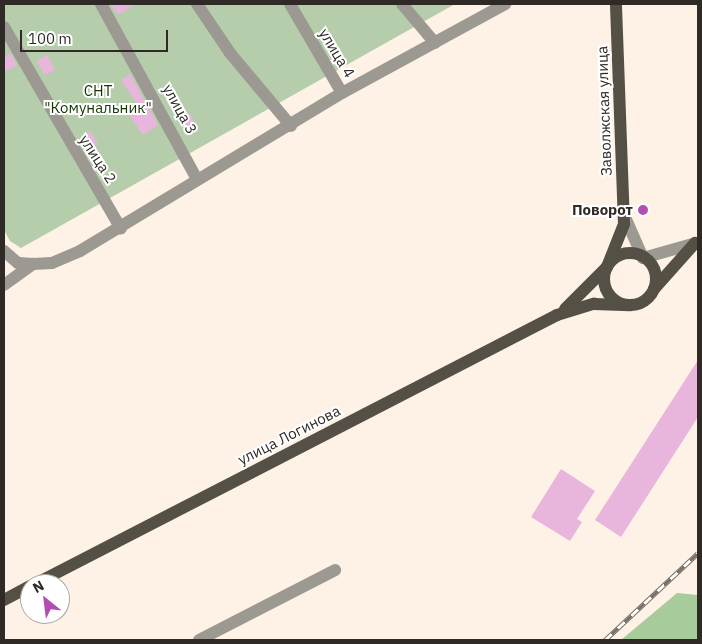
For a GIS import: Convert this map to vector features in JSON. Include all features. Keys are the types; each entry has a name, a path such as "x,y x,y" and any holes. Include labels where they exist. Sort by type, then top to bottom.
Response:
{"main road":[{"name":"Заволжская улица","path":"608,267 621,238 625,217 616,4"},
{"path":"557,315 594,304 630,305 650,295 677,259 697,242"},
{"path":"557,315 624,254 643,258 655,273 650,295"},
{"path":"608,267 604,280 608,292 617,302 630,305"},
{"name":"улица Логинова","path":"54,574 557,315"},
{"path":"4,600 20,591"}],"street":[{"name":"улица 3","path":"101,4 197,179"},
{"path":"197,4 230,53 291,126"},
{"name":"улица 4","path":"290,4 342,93"},
{"path":"402,4 435,43"},
{"path":"4,252 18,263 52,263 122,229 197,179 291,126 342,93 505,4"},
{"name":"улица 2","path":"4,27 122,229"},
{"path":"625,217 643,258 697,242"},
{"path":"4,285 33,264"},
{"path":"199,640 336,570"}],"green space":[{"name":"СНТ \"Комунальник\"","path":"4,4 455,4 21,248 10,241 4,230"},
{"path":"677,593 698,595 698,640 621,640"}],"building":[{"path":"111,4 135,4 118,15"},
{"path":"10,53 17,65 4,72 4,57"},
{"path":"47,55 55,70 44,75 37,61"},
{"path":"130,74 158,125 143,135 127,112 138,105 121,80"},
{"path":"189,113 197,127 188,132 179,119"},
{"path":"90,131 98,144 86,151 79,140"},
{"path":"698,360 698,417 621,537 595,520"},
{"path":"561,469 595,491 577,519 582,522 570,541 531,517"}],"railway":[{"path":"605,640 698,553"}],"place":[{"name":"Поворот","path":"643,210"}]}
